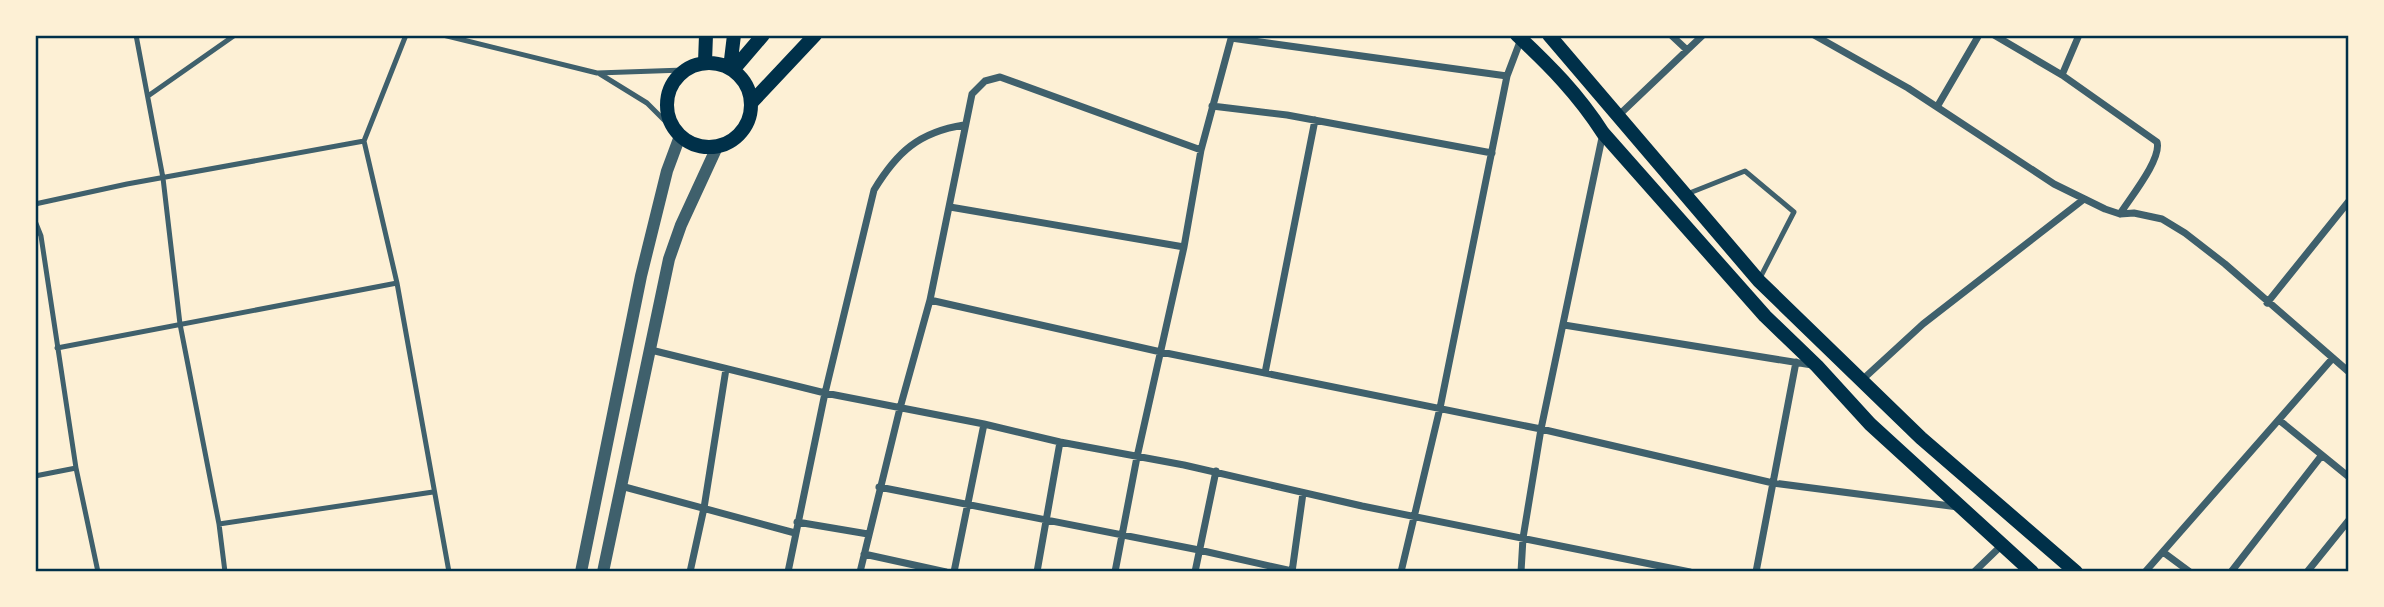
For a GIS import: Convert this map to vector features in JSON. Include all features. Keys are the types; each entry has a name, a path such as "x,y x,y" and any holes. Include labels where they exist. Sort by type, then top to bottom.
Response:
{"main road":[{"path":"705,62 706,35"},
{"path":"732,69 734,35"},
{"path":"732,69 763,35"},
{"path":"752,102 815,35"},
{"path":"1549,35 1759,281 1921,438 2076,572"},
{"path":"1519,37 1557,72 1603,133 1766,316 1870,424 2032,572"},
{"path":"705,62 718,63 732,69 743,78 749,89 752,102 746,125 739,135 718,147 691,144 678,135 667,112 666,100 675,78 705,62"}],"street":[{"path":"1671,35 1687,50"},
{"path":"1619,115 1703,35"},
{"path":"1814,35 1908,88 2054,184 2120,214 2134,213 2162,219 2185,233 2225,264 2349,372"},
{"path":"1937,107 1979,35"},
{"path":"1994,35 2062,75 2152,136 2158,145 2151,167 2120,214"},
{"path":"2062,75 2079,35"},
{"path":"1115,572 1137,457 1184,247 1201,150 1231,36 1507,76"},
{"path":"1401,572 1440,408 1507,76 1519,37"},
{"path":"860,572 879,487 930,300 972,94 985,81 1000,77 1201,150"},
{"path":"1212,106 1315,120 1492,153"},
{"path":"1265,373 1315,120"},
{"path":"788,572 825,393 874,190 889,166 918,139 946,128 964,125"},
{"path":"1521,572 1523,538 1541,429 1603,133"},
{"path":"580,572 641,276 678,135"},
{"path":"603,572 669,259 681,225 718,147"},
{"path":"1862,380 1923,324 2084,199"},
{"path":"2267,303 2349,201"},
{"path":"950,207 1184,247"},
{"path":"930,300 1161,352 1541,429 1773,483 1963,507"},
{"path":"1564,325 1817,366"},
{"path":"651,350 825,393 1216,471 1303,493 1690,572"},
{"path":"2145,572 2332,359"},
{"path":"1756,572 1796,362"},
{"path":"690,572 704,508 726,369"},
{"path":"2279,420 2349,477"},
{"path":"954,572 984,424"},
{"path":"1037,572 1060,442"},
{"path":"2231,572 2322,455"},
{"path":"1195,572 1216,471"},
{"path":"621,486 795,533"},
{"path":"879,487 1122,537 1199,550 1292,572 1303,493"},
{"path":"2307,572 2349,520"},
{"path":"797,522 868,534"},
{"path":"1974,572 2002,545"},
{"path":"2163,552 2190,572"},
{"path":"864,554 946,572"}],"lane":[{"path":"136,35 163,178 180,324 219,524 225,572"},
{"path":"148,96 235,35"},
{"path":"406,35 364,141 397,283 449,572"},
{"path":"443,35 474,39 597,73 647,103 678,135"},
{"path":"597,73 684,71"},
{"path":"35,204 364,141"},
{"path":"1686,194 1745,171 1794,212 1759,281"},
{"path":"35,221 41,236 76,468 98,572"},
{"path":"57,348 397,283"},
{"path":"35,476 76,468"},
{"path":"219,524 433,492"}]}
